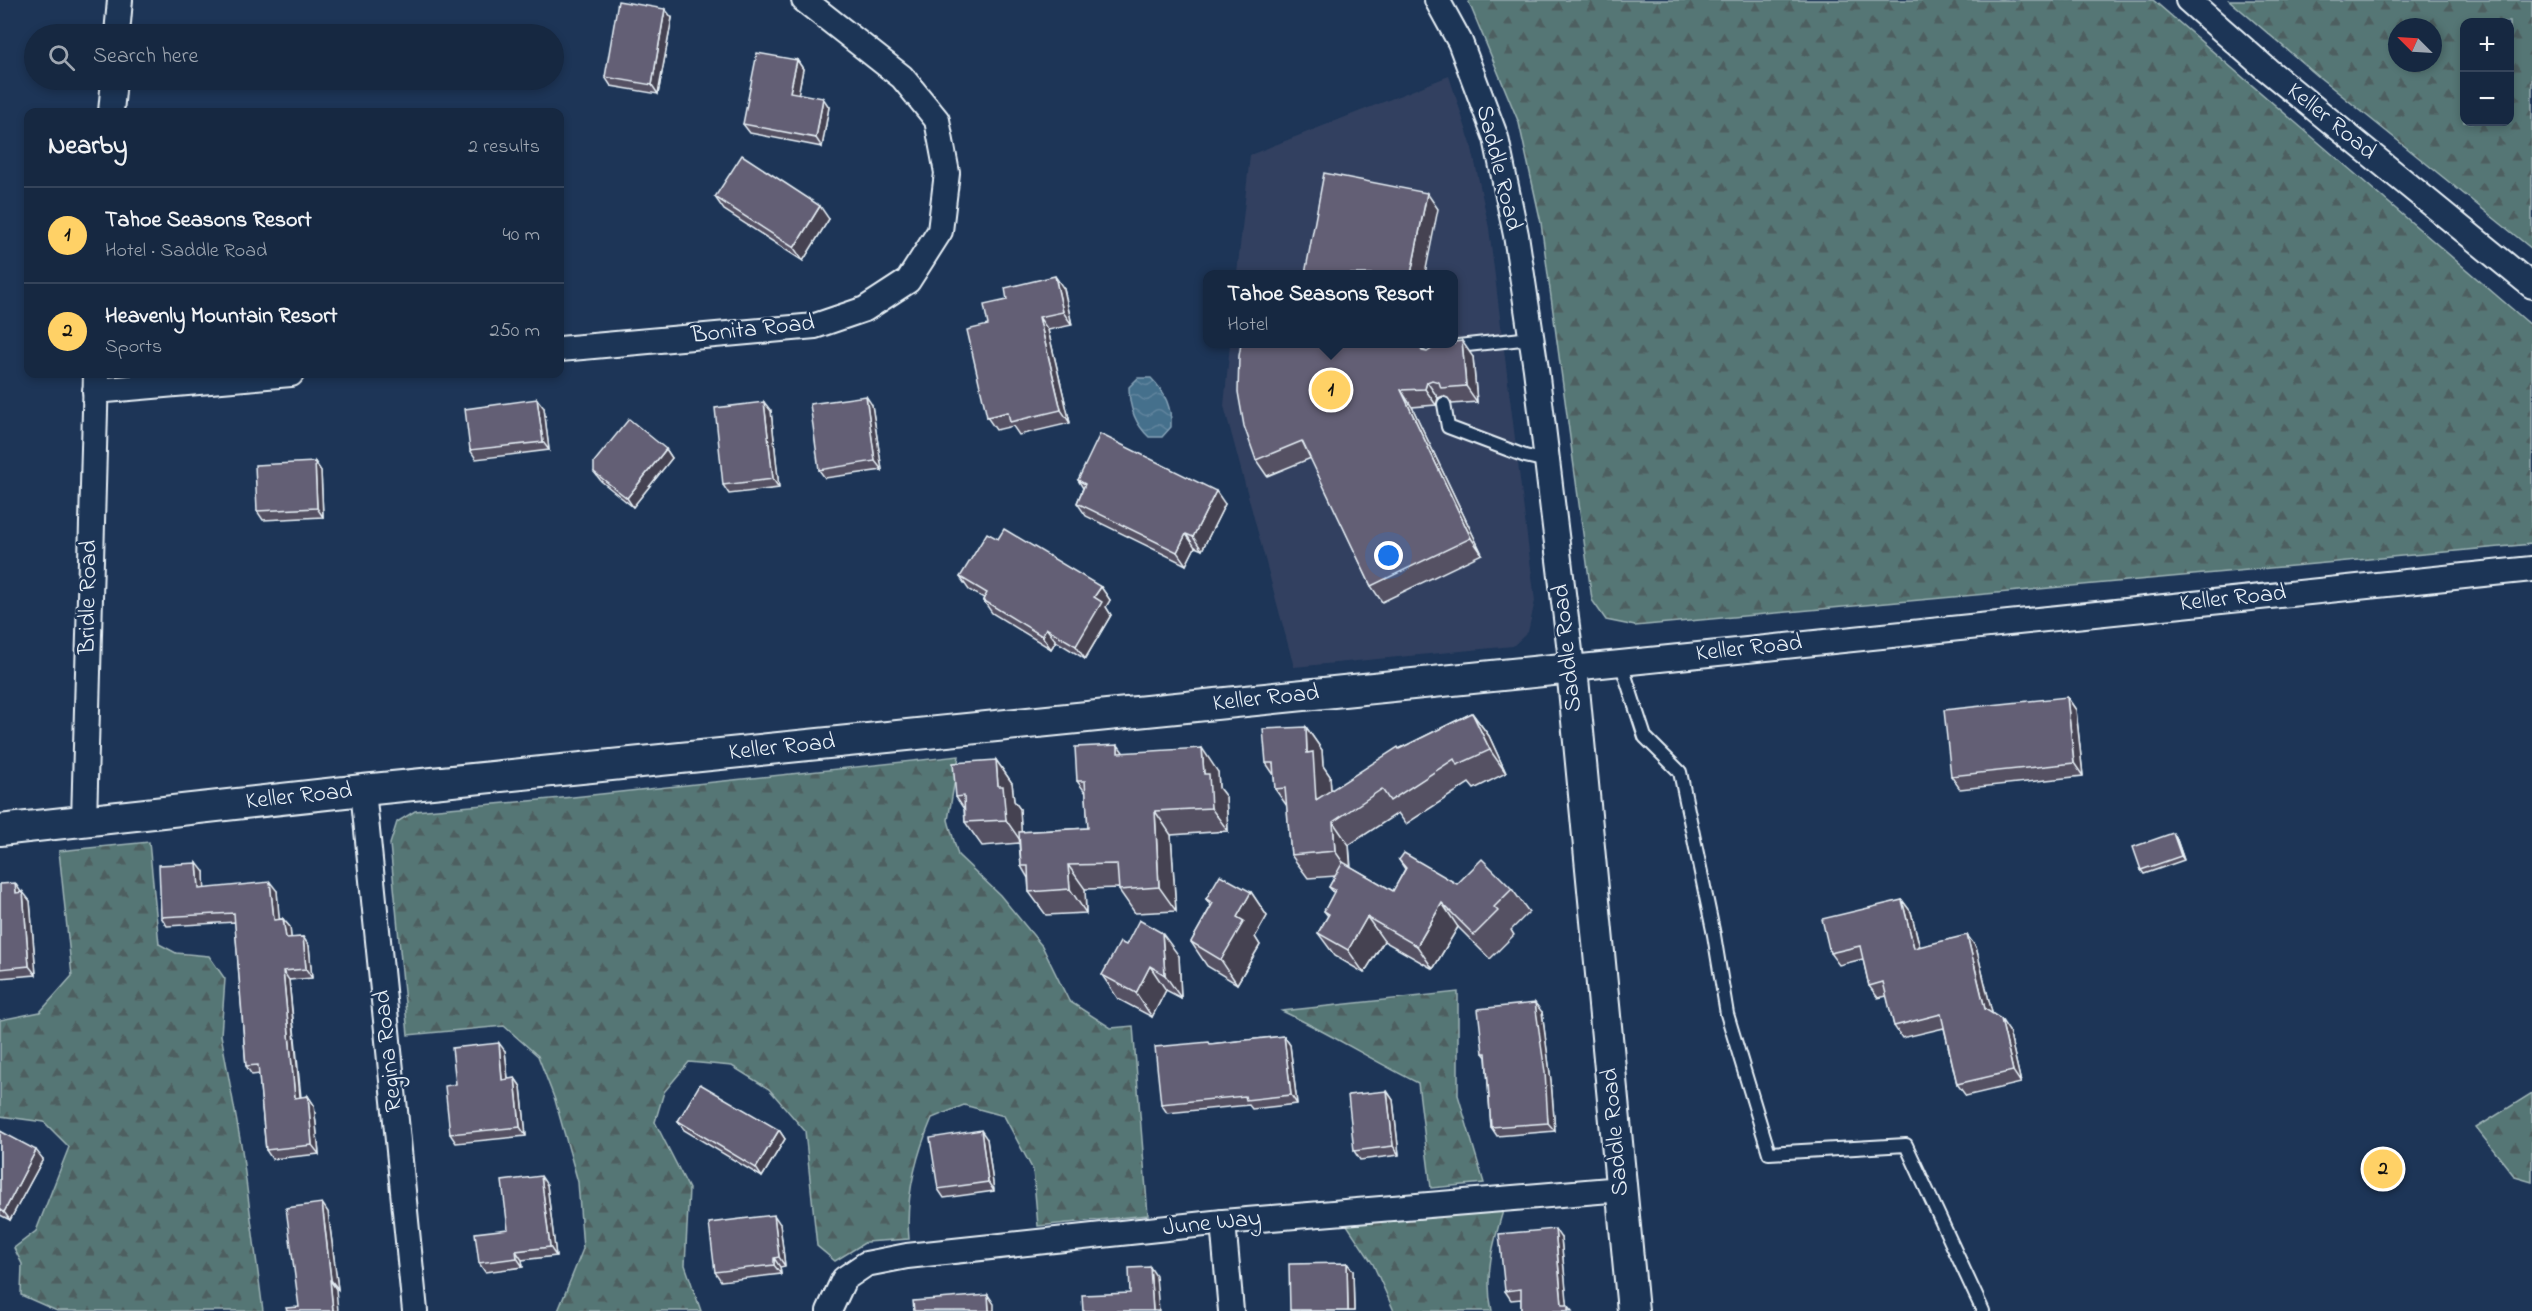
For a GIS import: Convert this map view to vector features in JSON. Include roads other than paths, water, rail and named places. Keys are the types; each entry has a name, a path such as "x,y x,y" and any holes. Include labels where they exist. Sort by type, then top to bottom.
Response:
{"street":[{"path":"118,24 120,0"},
{"name":"Bonita Road","path":"564,349 815,326 865,309 908,281 940,231 947,174 937,120 902,77 804,0"},
{"name":"Saddle Road","path":"1437,0 1460,42 1496,138 1516,235 1572,668 1633,1311"},
{"name":"Keller Road","path":"2188,0 2264,67 2532,286"},
{"path":"111,108 113,90"},
{"path":"95,382 193,378"},
{"name":"Bridle Road","path":"84,821 95,382"},
{"name":"Keller Road","path":"0,830 363,790 2532,568"},
{"name":"Regina Road","path":"363,790 415,1311"},
{"name":"June Way","path":"829,1311 844,1279 866,1264 907,1256 1223,1222 1622,1189"},
{"path":"1223,1222 1231,1311"}],"lane":[{"path":"1458,346 1531,338"},
{"path":"1438,348 1438,360"},
{"path":"1444,404 1448,428 1525,456 1546,461"},
{"path":"1621,663 1644,737 1680,772 1714,935 1727,1014 1769,1153 1906,1145 1983,1311"}],"water":[{"path":"1138,378 1151,378 1167,401 1171,427 1162,437 1149,437 1134,414 1129,387"}],"place":[{"name":"Tahoe Seasons Resort","path":"1331,390"},
{"name":"Heavenly Mountain Resort","path":"2383,1169"}]}
